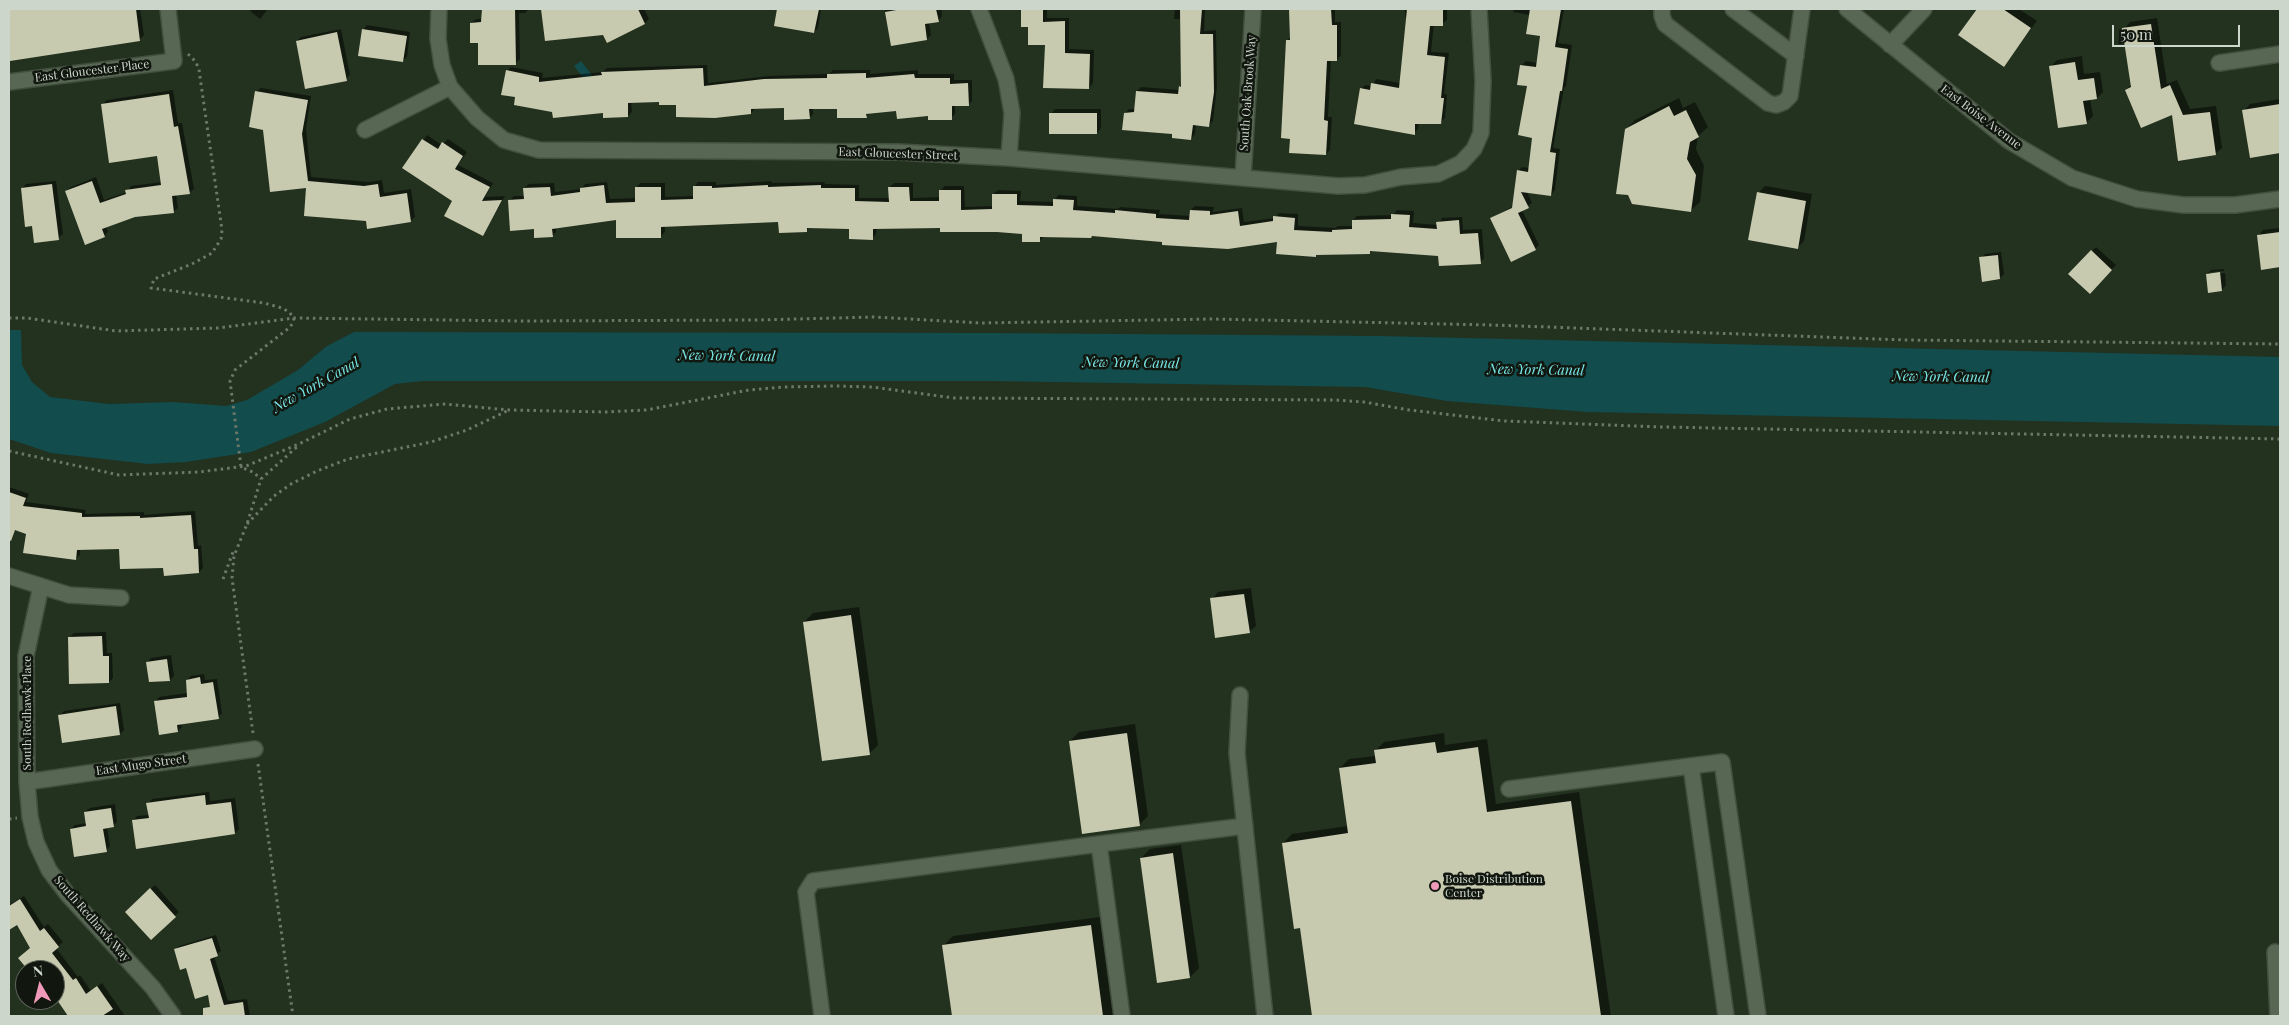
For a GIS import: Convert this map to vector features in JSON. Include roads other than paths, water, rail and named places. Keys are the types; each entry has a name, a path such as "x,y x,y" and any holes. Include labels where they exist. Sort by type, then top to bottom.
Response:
{"street":[{"name":"East Gloucester Place","path":"9,82 180,56 168,9"},
{"path":"365,130 450,86 442,65 438,39 439,9"},
{"path":"979,9 1006,79 1012,113 1009,158"},
{"name":"South Oak Brook Way","path":"1243,178 1253,9"},
{"name":"East Gloucester Street","path":"450,86 477,118 504,140 539,150 898,152 1009,158 1338,186 1365,185 1401,177 1438,174 1461,164 1474,149 1481,133 1483,81 1479,9"},
{"path":"1662,9 1665,24 1768,103 1776,105 1784,102 1790,96 1802,9"},
{"path":"1733,9 1796,56"},
{"name":"East Boise Avenue","path":"1847,9 2009,141 2072,178 2137,199 2183,205 2235,205 2280,199"},
{"path":"1890,45 1924,9"},
{"path":"2219,63 2280,54"},
{"path":"9,576 69,596 121,598"},
{"name":"South Redhawk Place","path":"27,782 26,656 41,586"},
{"path":"1240,695 1237,753 1265,1016"},
{"name":"East Mugo Street","path":"27,782 255,749"},
{"path":"1509,789 1722,762 1758,1016"},
{"path":"1691,766 1726,1016"},
{"name":"South Redhawk Way","path":"27,782 30,818 36,842 49,870 68,895 153,988 173,1016"},
{"path":"822,1016 806,892 813,881 1245,826"},
{"path":"1099,844 1122,1016"},
{"path":"2275,952 2278,1016"}],"water":[{"path":"581,61 595,79 588,84 574,66"},
{"name":"New York Canal","path":"9,330 21,330 22,365 32,382 50,397 109,404 173,402 226,406 247,400 298,370 327,346 354,332 1379,336 2280,357 2280,426 1588,412 1447,401 1365,387 992,381 423,381 395,384 325,422 251,452 186,462 148,464 51,453 9,439"}],"place":[{"name":"Boise Distribution Center","path":"1435,886"}]}
